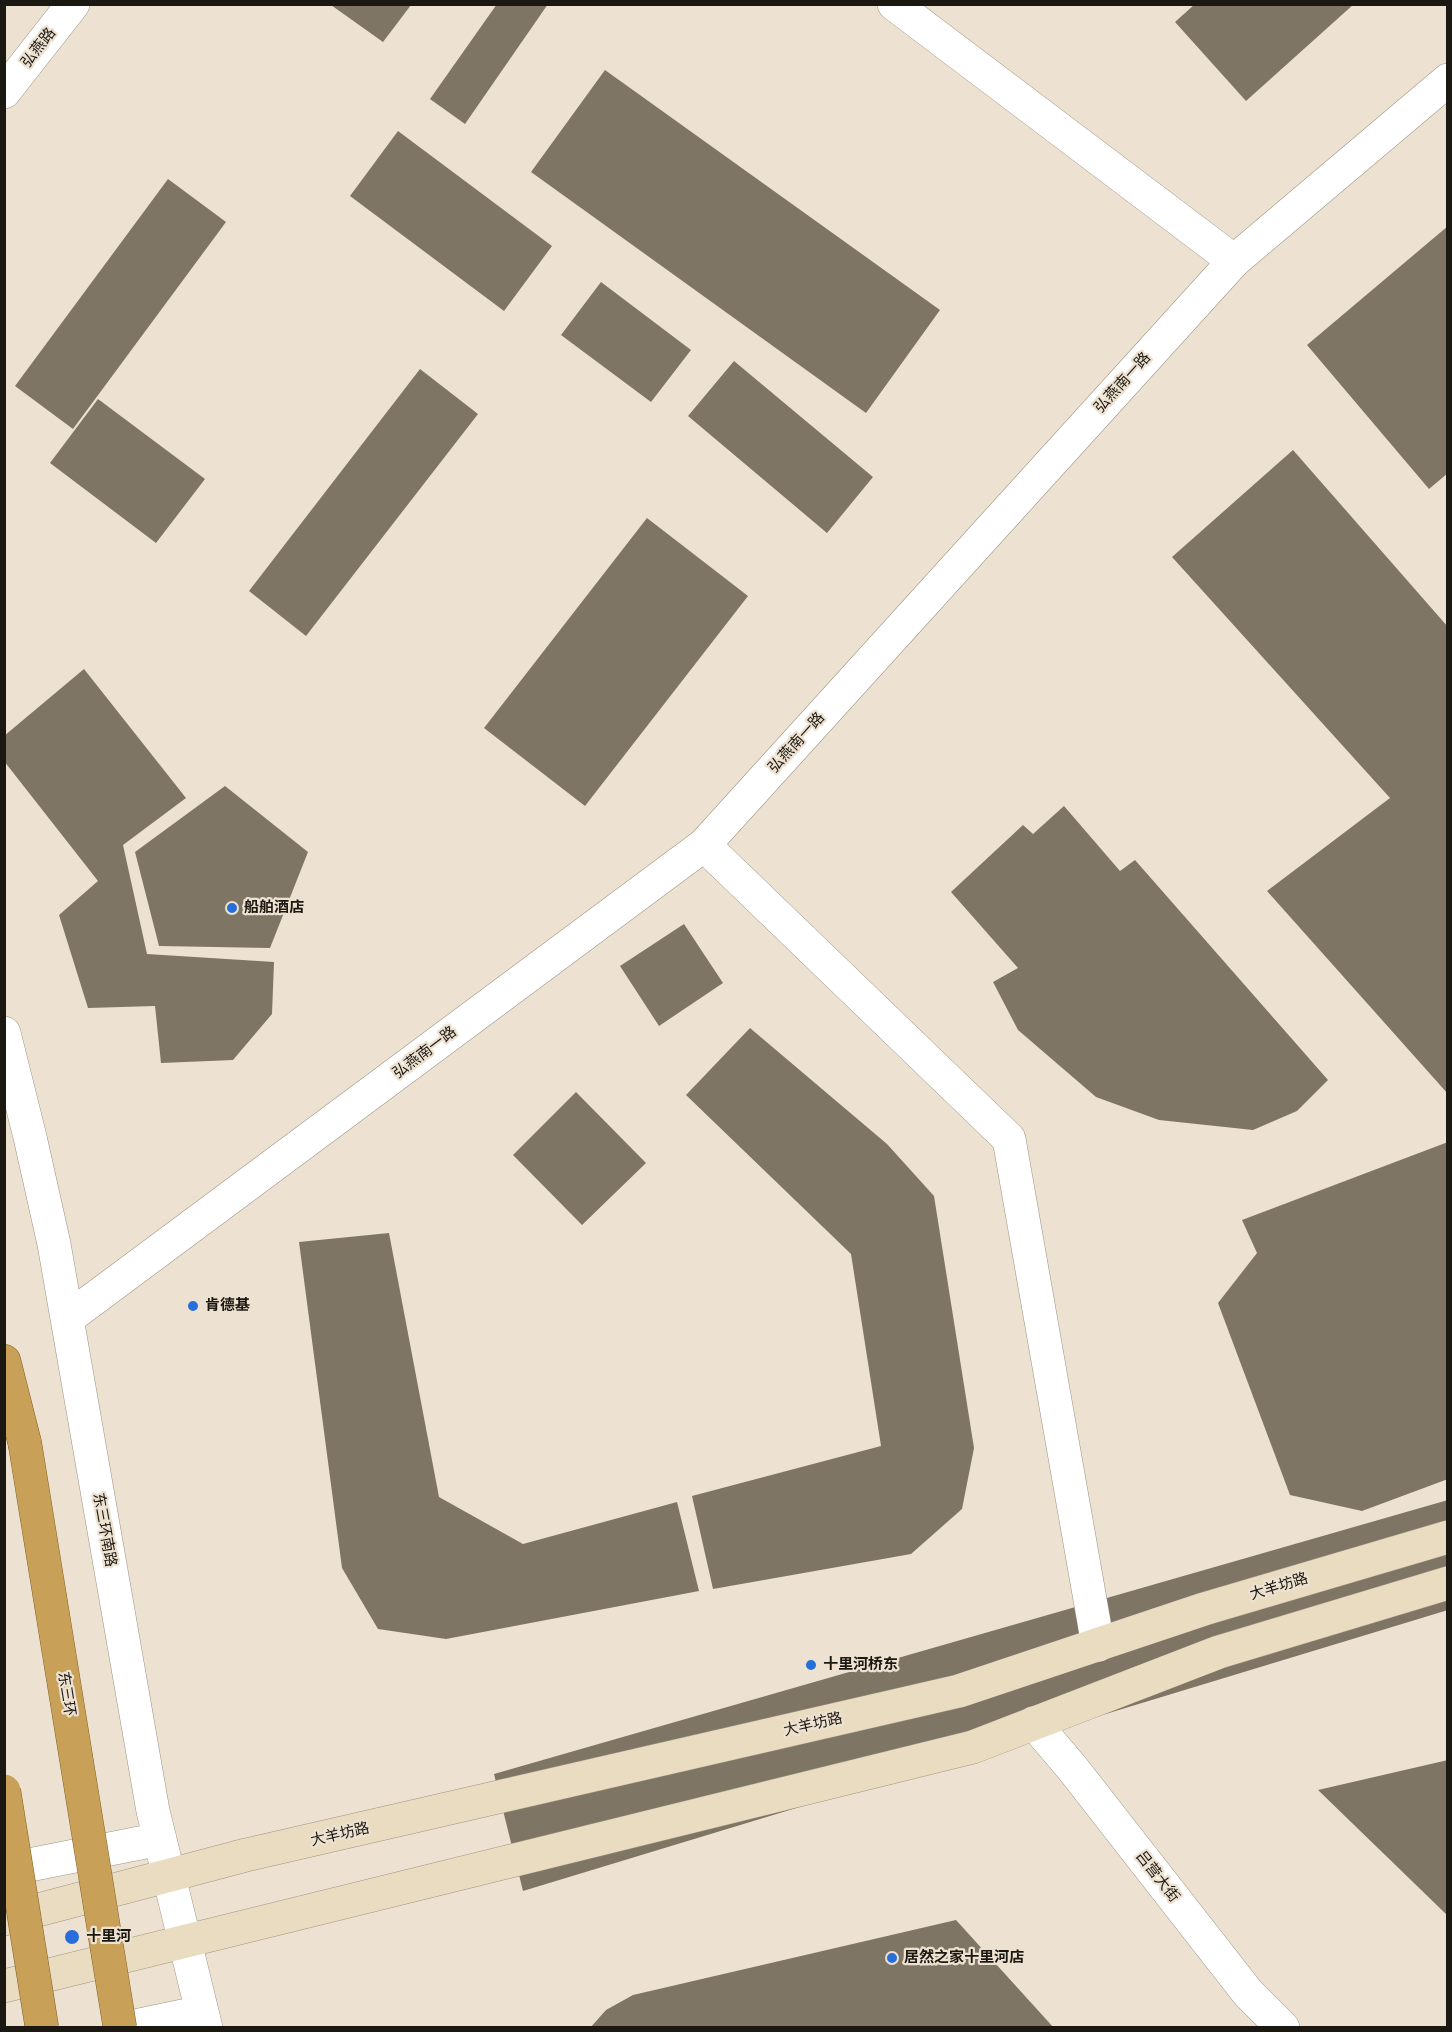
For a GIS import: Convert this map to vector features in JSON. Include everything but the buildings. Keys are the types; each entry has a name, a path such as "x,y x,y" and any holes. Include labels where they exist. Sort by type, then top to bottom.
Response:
{"highway":[{"name":"东三环","path":"4,1361 25,1444 120,2028"},
{"path":"4,1791 42,2028"}],"main road":[{"name":"大羊坊路","path":"4,1919 246,1855 959,1691 1204,1610 1448,1537"},
{"path":"4,1986 973,1747 1219,1652 1448,1583"}],"street":[{"name":"弘燕路","path":"4,92 73,4"},
{"path":"894,4 1234,261"},
{"name":"弘燕南一路","path":"68,1317 704,845 1234,261 1448,80"},
{"path":"704,845 1009,1139 1098,1645"},
{"name":"东三环南路","path":"4,1033 35,1158 68,1317 153,1811 204,2020"},
{"name":"吕营大街","path":"1034,1724 1073,1769 1248,1993 1283,2028"},
{"path":"4,1870 160,1839"},
{"path":"126,2028 204,2020"}],"place":[{"name":"船舶酒店","path":"232,908"},
{"name":"肯德基","path":"193,1306"},
{"name":"十里河桥东","path":"811,1665"},
{"name":"十里河","path":"72,1937"},
{"name":"居然之家十里河店","path":"892,1958"}]}
